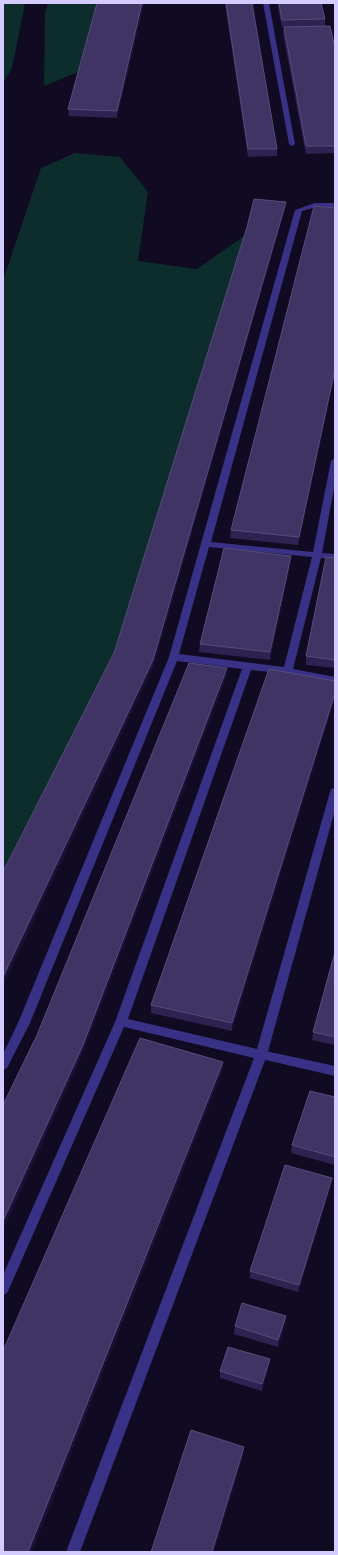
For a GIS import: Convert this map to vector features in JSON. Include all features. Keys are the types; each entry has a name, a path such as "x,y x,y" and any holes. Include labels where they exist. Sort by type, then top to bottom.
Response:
{"street":[{"path":"266,3 292,144"},
{"path":"3,1065 24,1023 174,657 300,210 315,205 335,206"},
{"path":"288,671 316,555 335,461"},
{"path":"206,544 335,558"},
{"path":"174,657 288,671 335,680"},
{"path":"3,1289 121,1022 248,666"},
{"path":"73,1552 261,1055 335,792"},
{"path":"121,1022 335,1071"}],"green space":[{"path":"3,3 25,3 12,68 3,83"},
{"path":"48,3 99,3 81,71 44,86 45,13"},
{"path":"75,153 120,157 148,192 138,261 197,269 247,234 114,661 3,882 3,280 41,168"}],"building":[{"path":"97,3 142,3 117,111 68,109"},
{"path":"226,3 252,3 277,149 248,149"},
{"path":"279,3 321,3 325,19 282,20"},
{"path":"330,26 335,48 335,146 306,146 284,27"},
{"path":"254,199 286,202 153,660 3,977 3,872 114,653 247,227"},
{"path":"314,206 335,208 335,369 299,537 231,530"},
{"path":"224,548 291,556 270,652 200,644"},
{"path":"326,557 335,558 335,660 306,656"},
{"path":"189,663 227,668 83,1045 3,1221 3,1105 37,1035"},
{"path":"269,669 335,681 335,693 232,1023 151,1005"},
{"path":"335,952 335,1037 313,1032"},
{"path":"140,1038 223,1062 28,1552 3,1552 3,1351"},
{"path":"310,1091 335,1097 335,1157 292,1145"},
{"path":"285,1165 332,1178 299,1285 250,1271"},
{"path":"242,1303 286,1316 278,1340 235,1326"},
{"path":"228,1347 270,1359 262,1384 220,1371"},
{"path":"191,1430 244,1447 212,1552 151,1552"}]}
